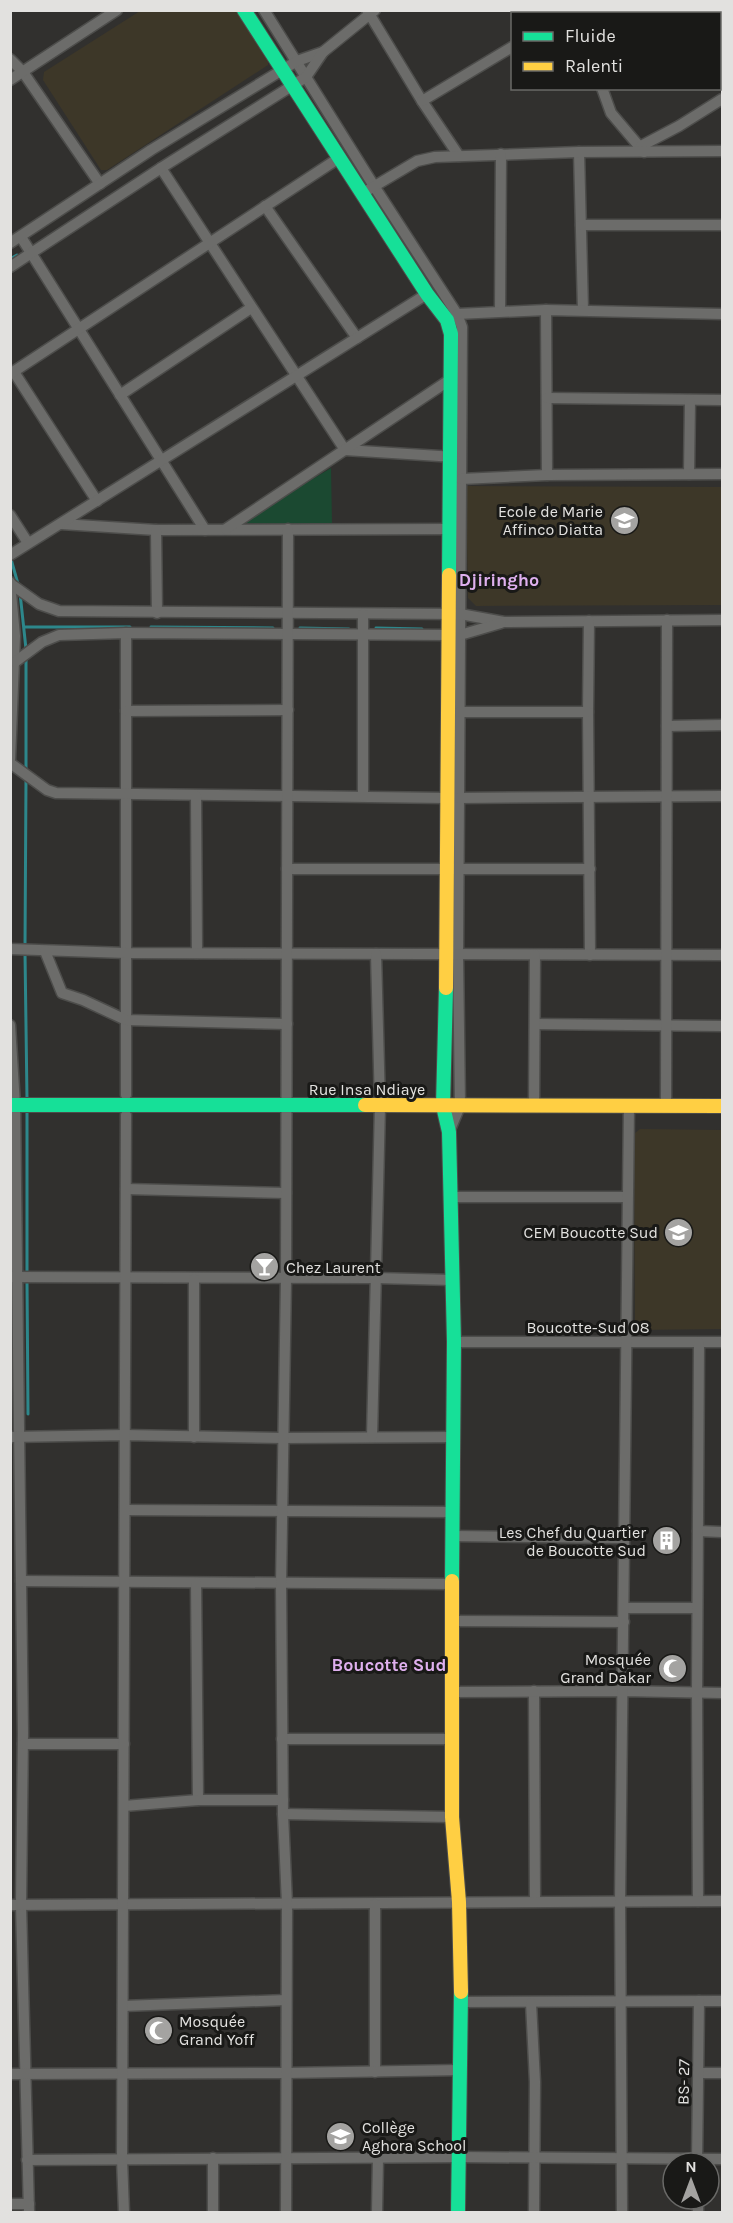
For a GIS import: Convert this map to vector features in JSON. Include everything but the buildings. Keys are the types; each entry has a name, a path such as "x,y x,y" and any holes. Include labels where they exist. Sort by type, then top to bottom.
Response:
{"street":[{"path":"10,80 117,10"},
{"path":"244,10 281,71 339,158 368,190 457,314 462,327 450,529 454,614 452,955 442,1106 449,1132 454,1342 451,1739 452,1816 459,1902 461,2002 458,2212"},
{"path":"264,10 306,77 427,294 447,320 450,328 456,457 461,479 454,614"},
{"path":"10,267 306,77 323,52 370,12 422,101 459,156"},
{"path":"422,101 511,48"},
{"path":"10,243 281,71 323,52"},
{"path":"10,58 23,72 100,184"},
{"path":"603,90 611,113 643,149"},
{"path":"643,149 723,99"},
{"path":"368,190 417,161 435,157 643,149 723,152"},
{"path":"579,152 583,310"},
{"path":"500,311 501,154"},
{"path":"97,501 12,373 80,331 339,158"},
{"path":"161,168 345,450"},
{"path":"265,206 357,338"},
{"path":"581,225 723,225"},
{"path":"21,237 205,530"},
{"path":"10,555 427,294"},
{"path":"120,395 252,308"},
{"path":"457,314 546,310 723,314"},
{"path":"546,310 547,475"},
{"path":"225,530 451,379"},
{"path":"547,398 723,400"},
{"path":"689,474 690,400"},
{"path":"345,450 456,457"},
{"path":"461,479 547,475 723,474"},
{"path":"10,515 28,543"},
{"path":"59,524 156,530 450,529"},
{"path":"286,2212 287,1904 283,1814 281,1511 286,1279 288,529"},
{"path":"156,530 157,613"},
{"path":"11,583 48,609 139,613 454,614 504,622 723,620"},
{"path":"11,583 15,662 10,761 47,790 56,793 453,798 723,796"},
{"path":"139,613 139,633"},
{"path":"363,614 363,796"},
{"path":"666,1106 668,620"},
{"path":"589,621 590,955"},
{"path":"15,662 42,642 59,635 139,633 454,635 504,622"},
{"path":"126,633 126,1095"},
{"path":"453,798 459,712 454,635"},
{"path":"126,711 288,710"},
{"path":"459,712 588,712"},
{"path":"667,726 723,725"},
{"path":"196,796 197,953"},
{"path":"287,869 590,869"},
{"path":"10,949 126,953 723,955"},
{"path":"45,951 62,993 126,1020 287,1024"},
{"path":"372,1437 380,1105 376,954"},
{"path":"449,1132 460,1106 452,955"},
{"path":"534,1106 535,955"},
{"path":"535,1024 723,1026"},
{"path":"10,1025 13,1105 16,1508 21,1581 16,1597 22,1738 16,1805 16,1905 29,2208 10,2204"},
{"name":"Rue Insa Ndiaye","path":"13,1105 723,1106"},
{"path":"622,2212 620,1901 629,1106"},
{"path":"124,2212 122,2073 126,1115"},
{"path":"126,1189 286,1193"},
{"path":"450,1197 627,1197"},
{"path":"14,1277 452,1280"},
{"path":"194,1279 194,1437"},
{"name":"Boucotte-Sud 08","path":"454,1342 723,1342"},
{"path":"698,1901 699,1342"},
{"path":"15,1437 453,1437"},
{"path":"125,1510 453,1512"},
{"path":"698,1532 723,1532"},
{"path":"453,1536 624,1538"},
{"path":"21,1581 453,1584"},
{"path":"196,1583 198,1800"},
{"path":"624,1608 697,1608"},
{"path":"453,1621 624,1622"},
{"path":"534,1691 535,1900"},
{"path":"452,1692 723,1693"},
{"path":"10,1733 22,1738 124,1744"},
{"path":"282,1739 451,1739"},
{"path":"123,1806 198,1800 283,1800"},
{"path":"283,1814 452,1816"},
{"path":"16,1905 723,1900"},
{"path":"375,1904 375,2072"},
{"path":"123,2006 286,2000"},
{"name":"BS- 27","path":"697,2151 699,2001"},
{"path":"461,2002 723,2001"},
{"path":"531,2002 535,2082 534,2212"},
{"path":"10,2073 286,2073 460,2070"},
{"path":"698,2073 723,2073"},
{"path":"27,2160 287,2157 661,2160"},
{"path":"213,2158 213,2212"},
{"path":"377,2212 378,2159"}],"shaded area":[{"path":"140,11 240,11 268,54 268,65 107,170 101,170 43,80 44,72"},
{"name":"Ecole de Marie Affinco Diatta","path":"466,486 722,487 722,605 476,606 468,598"},
{"name":"CEM Boucotte Sud","path":"640,1129 722,1130 722,1329 635,1330 634,1134"}],"green space":[{"path":"331,468 332,525 239,523"}],"waterway":[{"path":"10,259 17,255"},
{"path":"11,559 18,584"},
{"path":"20,593 26,649"},
{"path":"25,627 130,627"},
{"path":"151,627 273,628"},
{"path":"300,628 349,629"},
{"path":"376,628 422,629"},
{"path":"26,659 26,769"},
{"path":"25,946 26,779"},
{"path":"25,953 27,1099"},
{"path":"27,1109 27,1273"},
{"path":"27,1280 28,1414"}],"traffic: fast":[{"path":"244,10 427,294 447,320 451,334 449,575"},
{"path":"446,988 443,1106 449,1132 454,1342 452,1581"},
{"path":"10,1105 365,1105"},
{"path":"458,2212 461,1992"}],"traffic: slow":[{"path":"446,988 449,575"},
{"path":"365,1105 722,1106"},
{"path":"452,1581 452,1817 459,1902 461,1992"}],"place":[{"name":"Ecole de Marie Affinco Diatta","path":"624,520"},
{"name":"CEM Boucotte Sud","path":"679,1232"},
{"name":"Chez Laurent","path":"265,1267"},
{"name":"Les Chef du Quartier de Boucotte Sud","path":"667,1541"},
{"name":"Mosquée Grand Dakar","path":"672,1668"},
{"name":"Mosquée Grand Yoff","path":"158,2030"},
{"name":"Collège Aghora School","path":"341,2136"}],"district":[{"name":"Djiringho","path":"499,580"},
{"name":"Boucotte Sud","path":"389,1665"}]}
